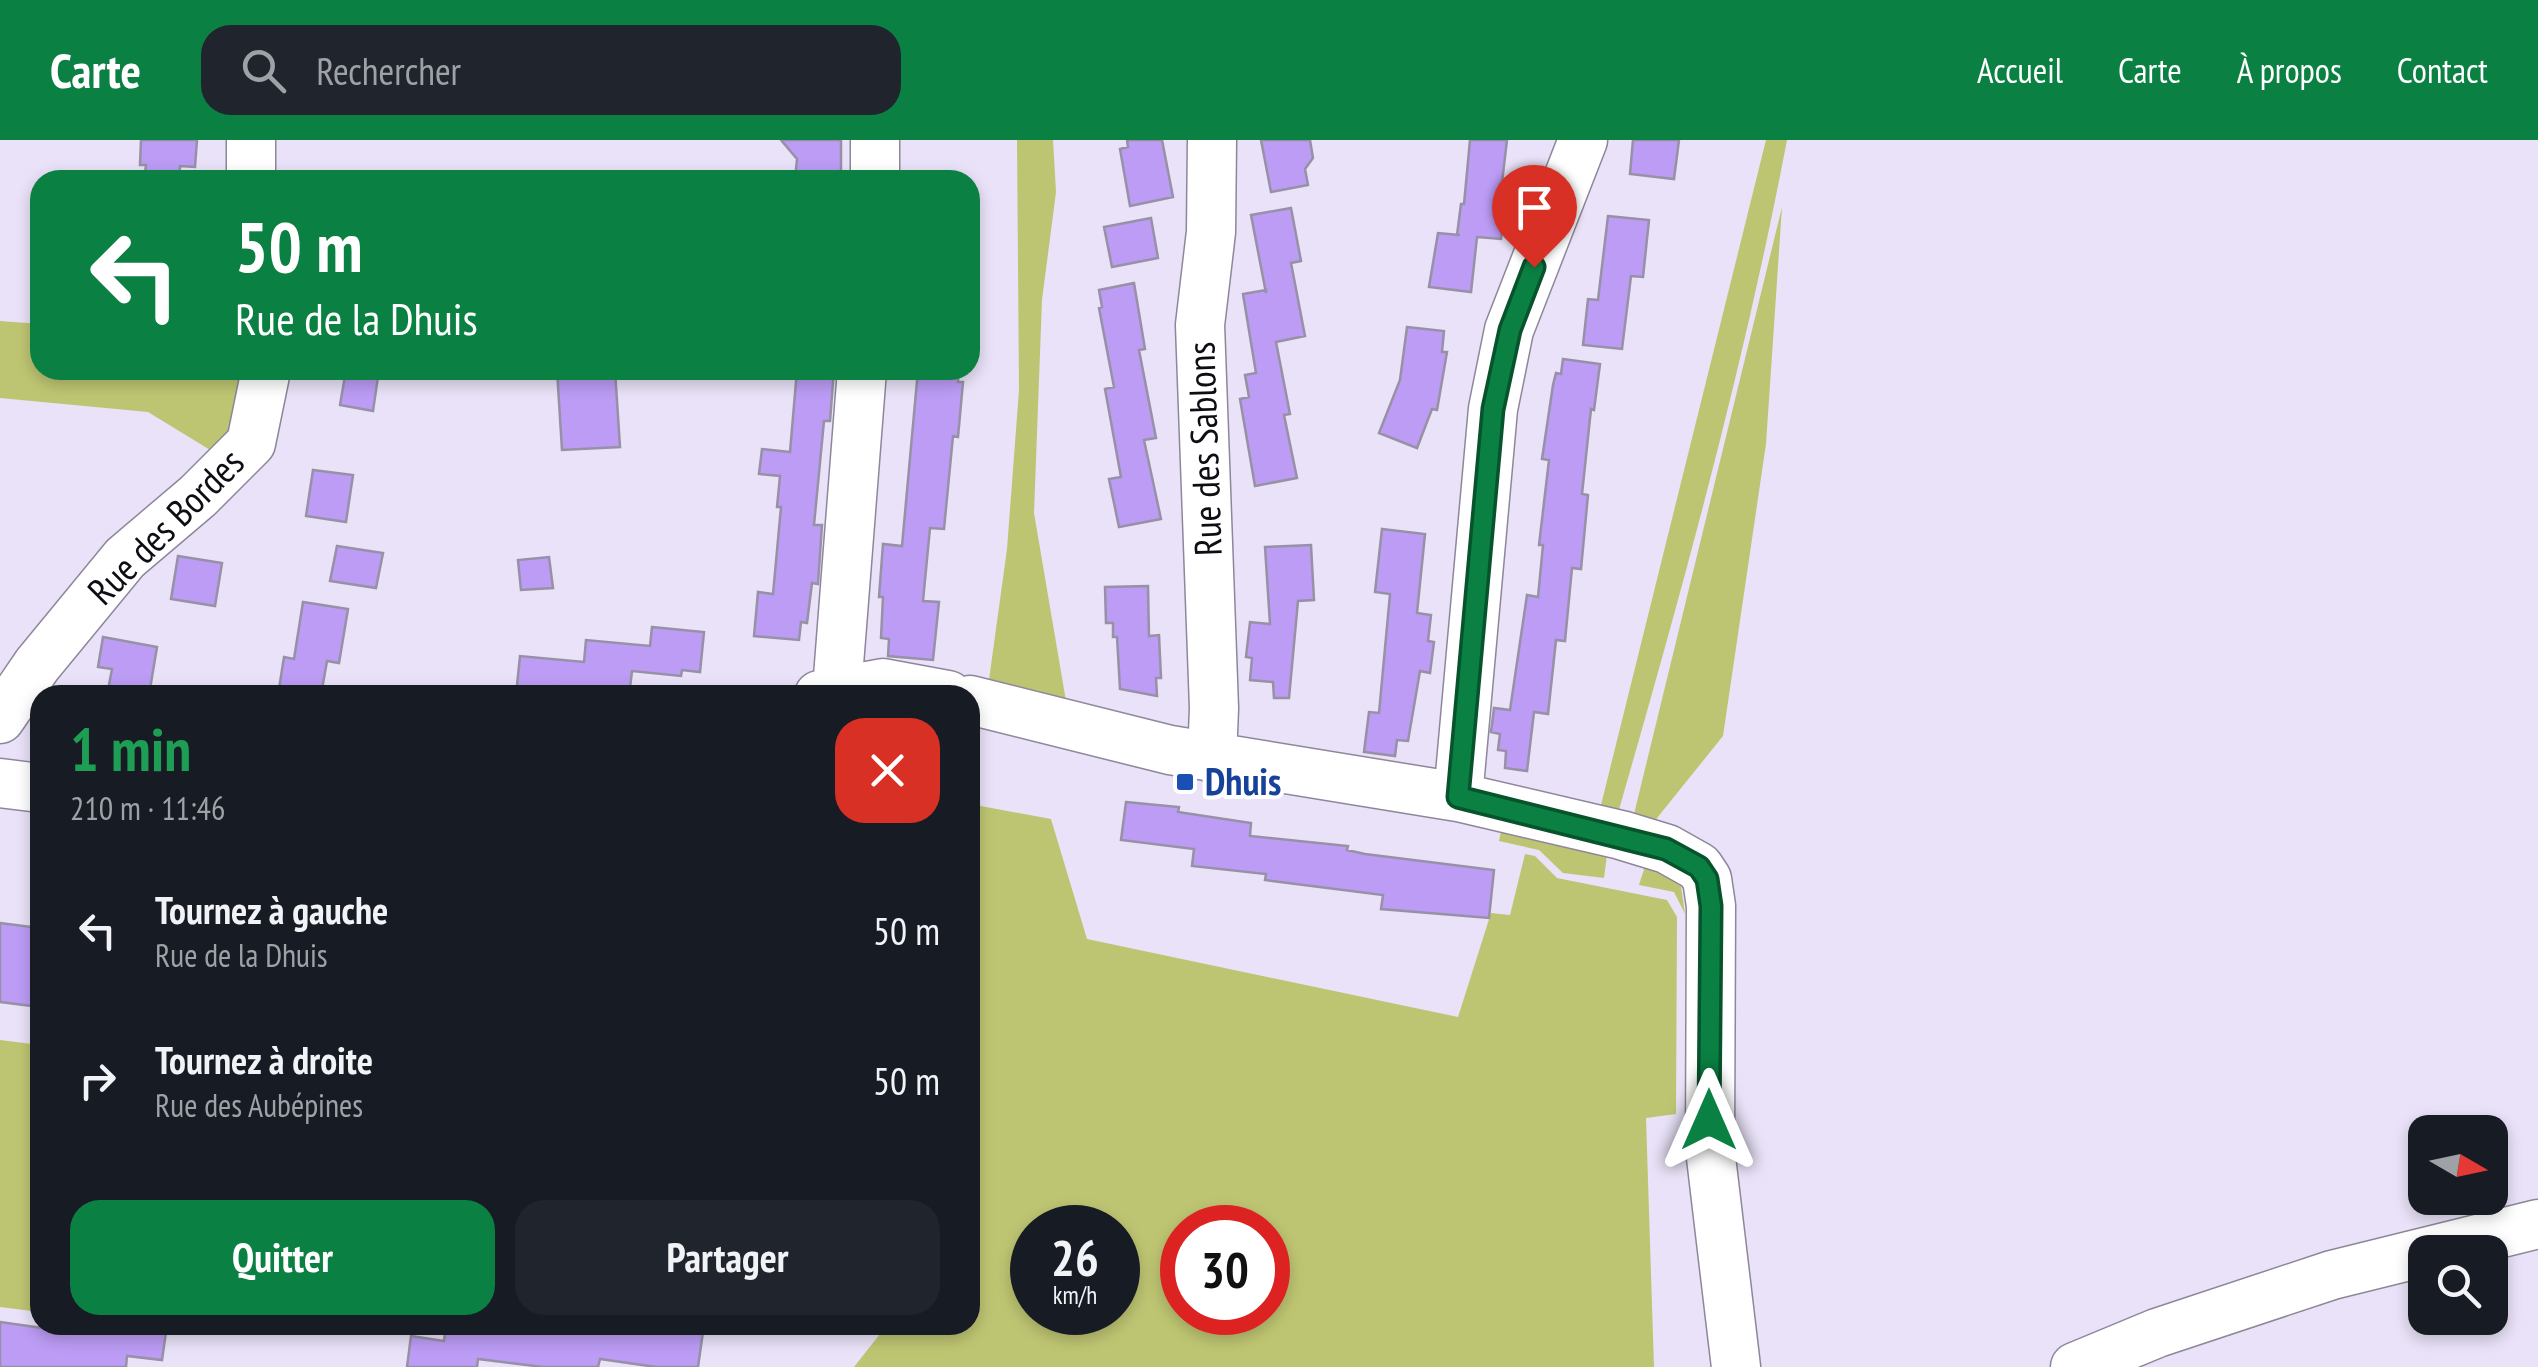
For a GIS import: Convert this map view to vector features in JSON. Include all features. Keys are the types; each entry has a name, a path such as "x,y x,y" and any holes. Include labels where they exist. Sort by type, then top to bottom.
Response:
{"street":[{"path":"251,140 251,170"},
{"path":"875,140 875,170"},
{"name":"Rue des Sablons","path":"1212,140 1212,232 1200,325 1214,708 1212,758"},
{"path":"1458,797 1493,409 1510,330 1582,140"},
{"name":"Rue des Bordes","path":"0,719 37,665 125,558 198,496 251,443 264,380"},
{"path":"829,685 861,380"},
{"path":"980,702 1212,758 1458,797 1666,849 1699,867 1707,879 1711,906 1710,1148 1736,1367"},
{"path":"0,783 30,787"},
{"path":"2075,1367 2158,1332 2332,1276 2538,1224"}],"green space":[{"path":"1017,140 1053,140 1056,192 1042,300 1034,513 1067,707 988,687 1007,549 1019,390"},
{"path":"1766,140 1787,140 1732,394 1618,813 1600,809"},
{"path":"1782,207 1766,444 1723,736 1653,823 1634,814"},
{"path":"0,321 30,323 30,380 244,380 239,413 220,456 148,412 0,398"},
{"path":"980,806 1051,819 1087,939 1458,1017 1491,913 1510,915 1525,854 1535,856 1557,878 1667,900 1677,917 1676,1114 1646,1118 1654,1367 854,1367 879,1335 980,1335"},
{"path":"1501,831 1607,855 1604,878 1563,873 1539,850 1499,841"},
{"path":"1646,863 1679,872 1685,914 1674,892 1639,885"},
{"path":"0,1040 30,1044 30,1311 0,1307"}],"building":[{"path":"141,140 197,140 195,167 145,170 146,165 140,165"},
{"path":"781,140 841,140 841,170 796,170 797,159"},
{"path":"1127,140 1162,140 1173,197 1130,206 1120,149 1128,147"},
{"path":"1261,140 1310,140 1313,158 1305,169 1308,185 1271,192"},
{"path":"1470,140 1507,140 1499,208 1505,209 1501,239 1477,237 1471,292 1429,287 1438,233 1457,235"},
{"path":"1633,140 1679,140 1674,179 1630,174"},
{"path":"1291,208 1301,261 1291,263 1305,336 1276,342 1290,414 1284,415 1297,478 1255,486 1240,399 1249,397 1245,375 1256,373 1243,294 1265,290 1251,215"},
{"path":"1608,216 1649,220 1643,277 1631,276 1622,349 1583,345 1588,299 1598,300"},
{"path":"1151,218 1158,258 1112,267 1104,227"},
{"path":"1134,283 1145,349 1139,350 1156,438 1144,440 1161,519 1119,527 1109,479 1121,477 1105,389 1114,387 1099,290"},
{"path":"1407,327 1444,331 1442,352 1447,352 1437,410 1432,409 1417,448 1379,433 1400,380"},
{"path":"1563,359 1600,364 1582,494 1588,495 1581,569 1572,568 1565,641 1556,640 1548,714 1534,712 1527,771 1505,768 1506,751 1498,750 1500,734 1491,732 1494,708 1510,710 1527,595 1538,597 1543,545 1539,545 1549,460 1542,459 1553,385 1556,373 1561,374"},
{"path":"344,380 378,380 373,411 340,405"},
{"path":"558,380 616,380 620,447 562,450"},
{"path":"796,380 833,380 830,421 824,421 814,525 822,525 818,584 812,583 807,623 801,622 799,640 754,636 758,592 773,594 781,507 777,507 780,476 759,474 762,449 790,452"},
{"path":"917,380 958,380 963,382 958,437 953,436 944,529 930,528 923,601 939,602 933,660 888,656 889,639 881,638 883,544 902,546"},
{"path":"313,470 353,475 346,522 306,516"},
{"path":"1382,529 1425,534 1417,613 1431,615 1428,641 1434,642 1430,673 1420,671 1408,741 1397,740 1395,756 1364,752 1369,712 1379,713 1390,594 1375,592"},
{"path":"1311,545 1314,600 1298,601 1289,698 1274,698 1273,682 1250,680 1252,658 1246,657 1250,622 1270,624 1265,547"},
{"path":"337,546 383,553 376,588 330,581"},
{"path":"178,556 222,563 215,606 171,599"},
{"path":"549,557 553,588 521,590 518,560"},
{"path":"1148,586 1149,636 1159,635 1161,678 1156,678 1157,696 1120,689 1117,637 1113,637 1113,623 1106,623 1105,587"},
{"path":"303,602 348,609 339,663 327,661 323,685 280,685 284,657 294,659"},
{"path":"652,627 704,632 700,672 682,670 681,676 632,671 630,685 517,685 520,656 584,662 586,640 650,646"},
{"path":"103,637 157,647 151,685 109,685 112,669 98,667"},
{"path":"1126,802 1179,807 1178,812 1251,823 1250,836 1348,846 1347,850 1365,854 1494,870 1489,918 1381,909 1383,895 1265,880 1266,874 1192,866 1194,849 1121,840"},
{"path":"0,923 30,927 30,1006 0,1002"},
{"path":"0,1322 30,1326 30,1335 166,1335 162,1360 127,1356 126,1367 0,1367"},
{"path":"445,1335 703,1335 698,1367 656,1367 600,1359 598,1367 543,1367 478,1359 477,1367 407,1367 411,1336 444,1341"}],"place":[{"name":"Dhuis","path":"1185,782"}],"route":[{"path":"1534,267 1510,330 1493,409 1458,797 1666,849 1699,867 1707,879 1711,906 1709,1120"}]}
